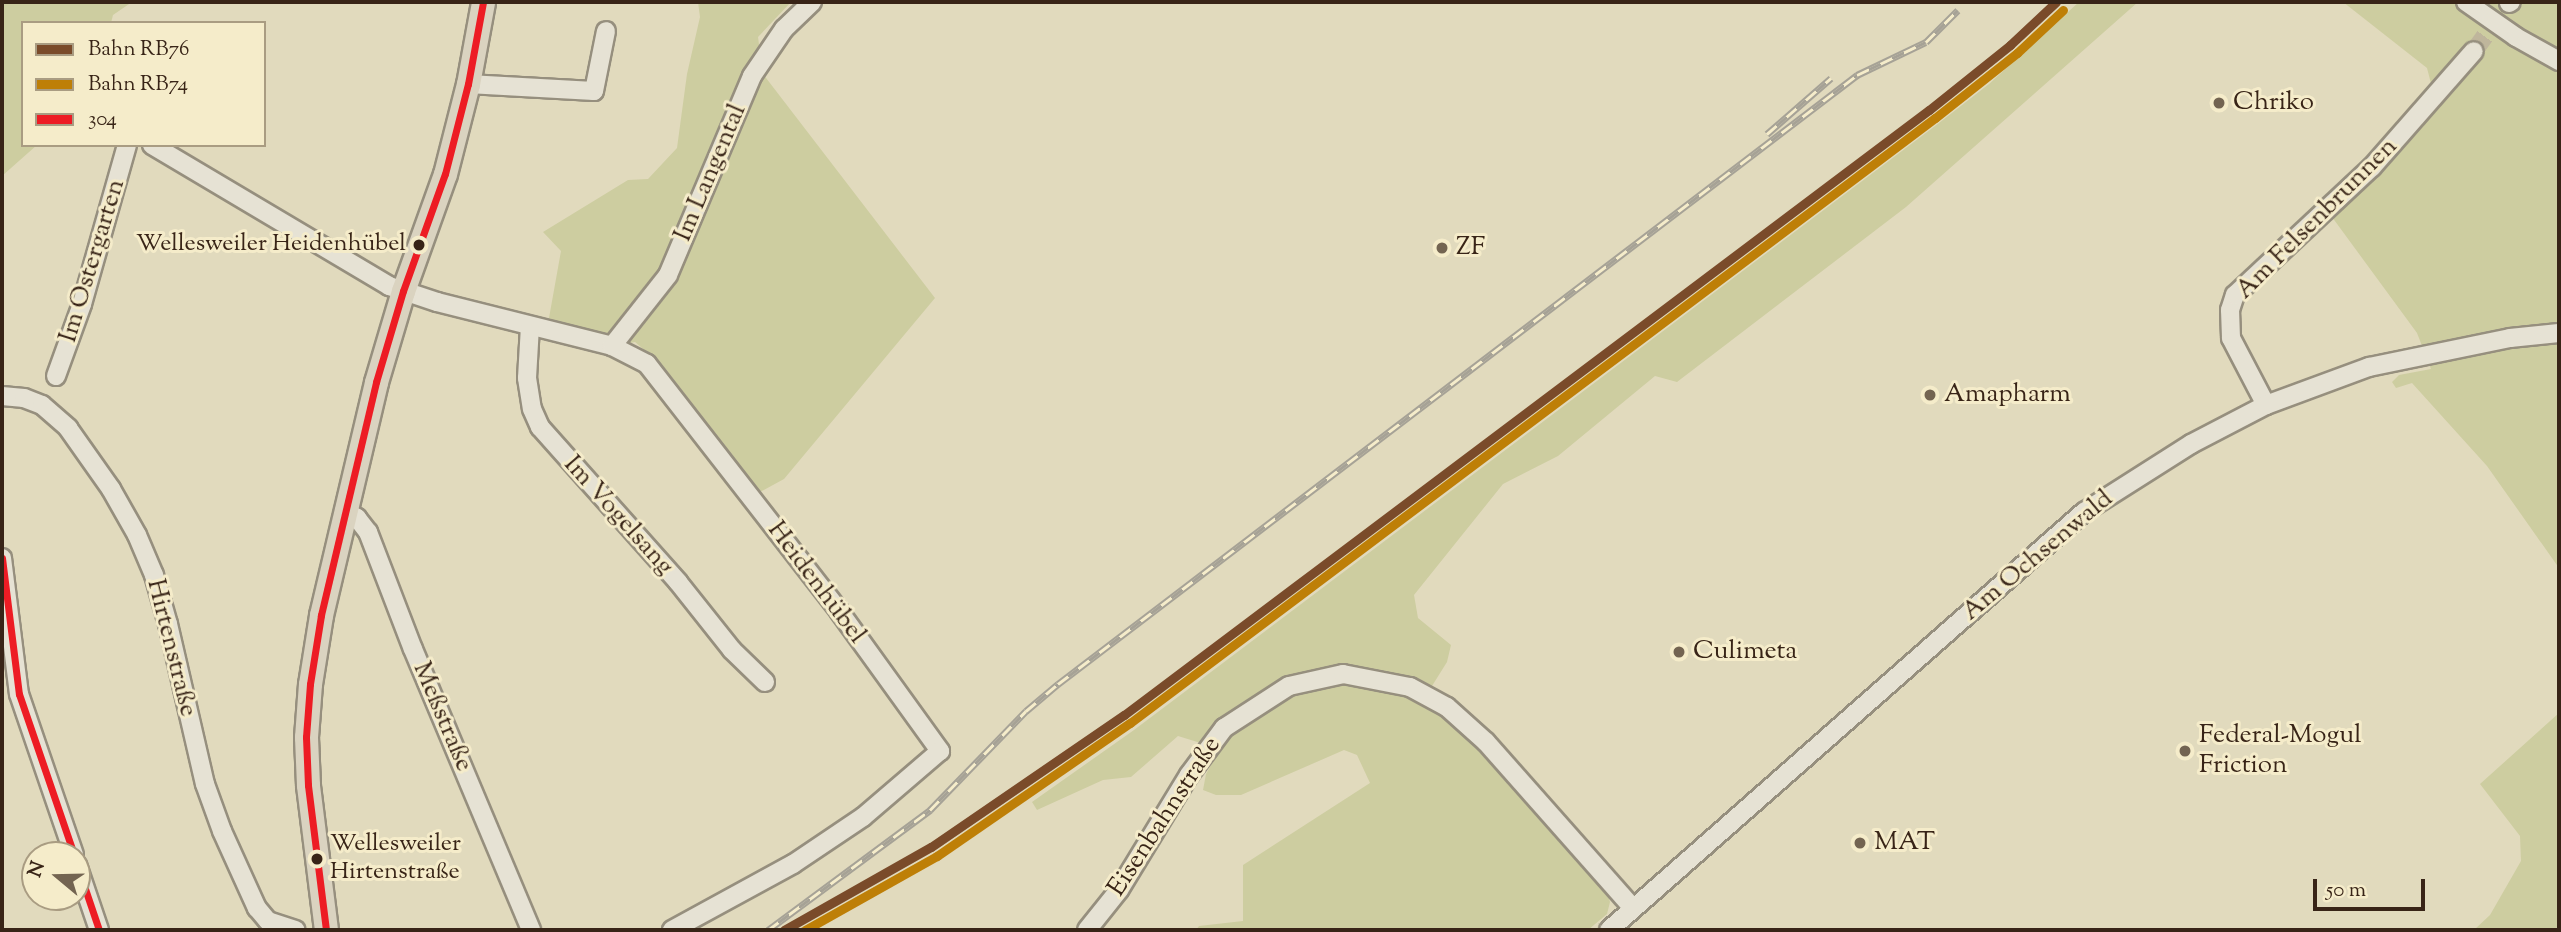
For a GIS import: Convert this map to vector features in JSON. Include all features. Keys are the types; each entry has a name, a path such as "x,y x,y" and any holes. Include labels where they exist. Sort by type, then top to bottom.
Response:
{"main road":[{"path":"326,930 308,785 306,737 310,684 321,615 376,382 403,291 445,174 468,84 483,2"}],"street":[{"name":"Im Langental","path":"612,346 668,275 752,76 784,29 812,2"},
{"path":"2466,2 2516,37 2559,61"},
{"path":"468,84 594,92 606,31"},
{"name":"Am Felsenbrunnen","path":"2266,405 2231,338 2230,310 2235,295 2372,167 2474,51"},
{"name":"Im Ostergarten","path":"56,376 82,304 126,147"},
{"path":"155,147 403,291"},
{"name":"Heidenhübel","path":"403,291 612,346 647,364 839,611 940,751 863,817 823,844 793,864 672,930"},
{"name":"Im Vogelsang","path":"530,326 527,378 532,409 540,427 684,589 732,650 765,682"},
{"name":"Am Ochsenwald","path":"1609,930 2084,512 2191,444 2266,405 2369,367 2510,338 2559,333"},
{"name":"Hirtenstraße","path":"2,396 24,398 42,405 68,428 111,489 137,535 154,575 205,784 222,831 257,908 268,920 296,930"},
{"name":"Meßstraße","path":"344,511 357,518 368,532 413,649 531,930"},
{"path":"2,558 19,694 69,841"},
{"name":"Eisenbahnstraße","path":"1087,930 1119,890 1189,775 1224,728 1289,686 1319,677 1343,674 1410,687 1431,696 1466,723 1539,800 1633,908"},
{"path":"91,906 99,930"}],"green space":[{"path":"2,2 132,2 113,15 112,21 21,21 21,147 35,147 2,176"},
{"path":"698,2 791,2 758,37 763,74 935,298 784,479 760,492 663,366 635,342 612,346 549,318 561,251 543,232 628,180 648,179 677,148 687,74 700,17"},
{"path":"2079,2 2138,2 1906,207 1677,382 1655,376 1558,456 1503,484 1414,595 1418,618 1451,645 1447,662 1422,702 1439,712 1485,753 1606,889 1610,902 1607,914 1588,930 1196,930 1199,926 1243,921 1243,865 1370,783 1357,755 1344,750 1241,795 1216,795 1203,790 1206,774 1220,749 1178,736 1131,777 1103,780 1037,810 1032,802 1134,730 1939,123 1989,84"},
{"path":"2343,2 2559,2 2559,568 2487,466 2412,383 2396,388 2392,382 2399,375 2431,369 2417,333 2332,217 2437,107 2427,68"},
{"path":"2559,713 2559,930 2474,930 2490,915 2521,861 2520,836 2480,784"}],"tunnel":[{"path":"2474,51 2509,3"}],"railway":[{"path":"768,930 930,810 1026,711 1058,684 1857,75 1926,42 1958,10"},
{"path":"1767,134 1831,78"}],"rail line":[{"name":"RB76","path":"784,930 931,847 1124,715 1929,110 2010,45 2056,2"},
{"name":"RB74","path":"805,930 937,856 1130,723 1935,118 2017,53 2063,10"}],"transit line":[{"name":"304","path":"326,930 308,785 306,737 310,684 321,615 376,382 403,291 445,174 468,84 483,2"},
{"name":"304","path":"2,558 19,694 69,841"},
{"name":"304","path":"91,906 99,930"}],"place":[{"name":"Chriko","path":"2219,103"},
{"name":"Wellesweiler Heidenhübel","path":"419,245"},
{"name":"ZF","path":"1442,248"},
{"name":"Amapharm","path":"1930,395"},
{"name":"Culimeta","path":"1679,652"},
{"name":"Federal-Mogul Friction","path":"2185,751"},
{"name":"MAT","path":"1860,843"},
{"name":"Wellesweiler Hirtenstraße","path":"317,859"}]}
